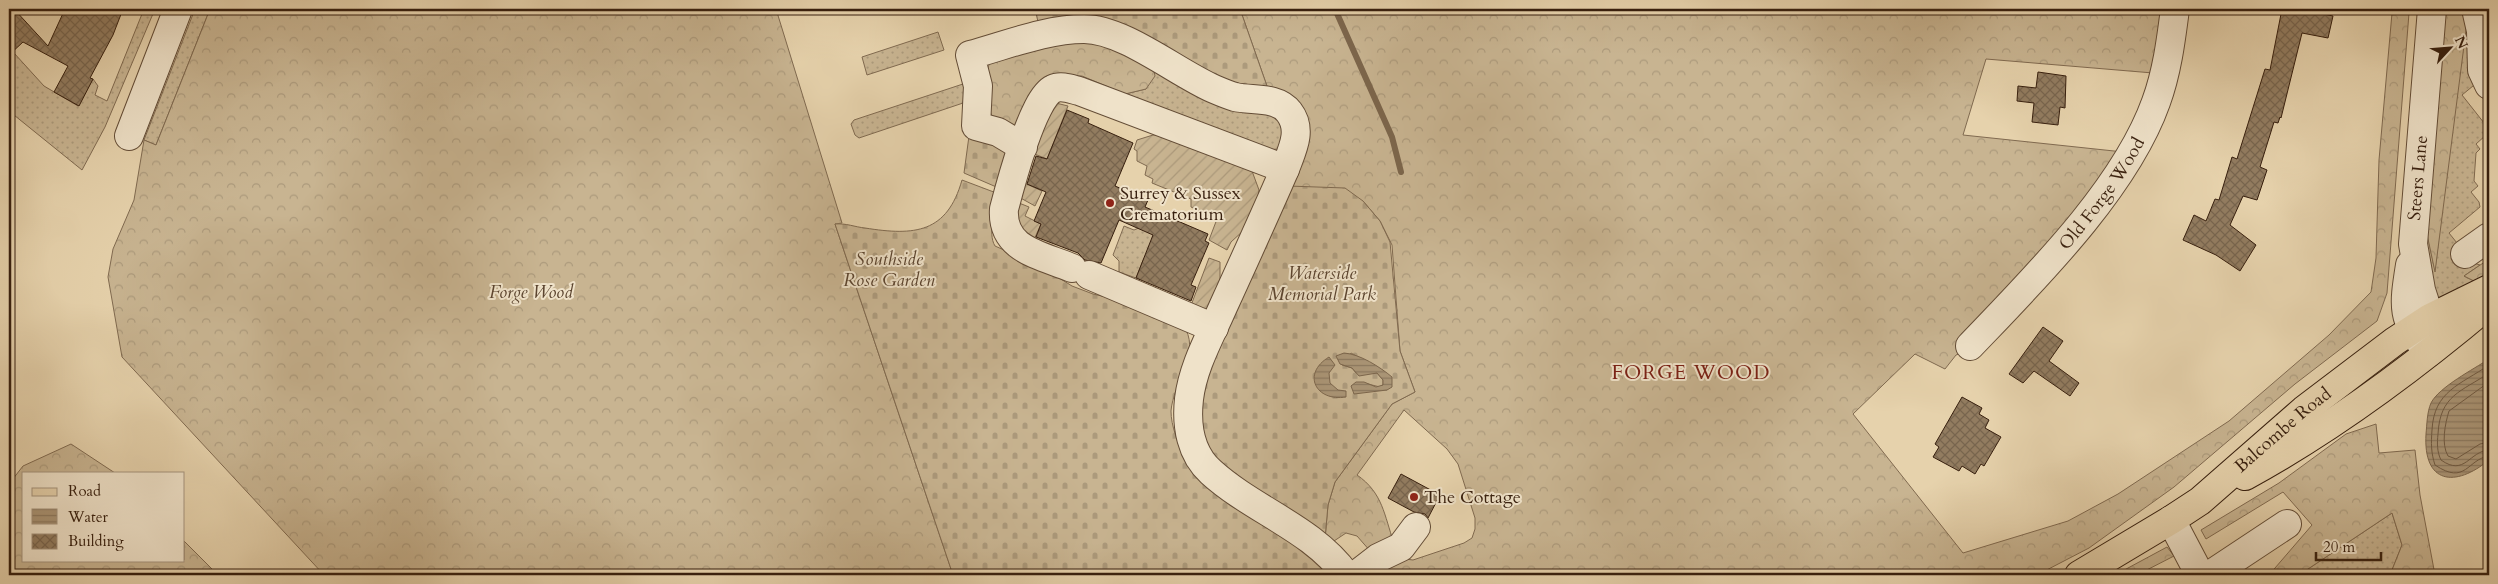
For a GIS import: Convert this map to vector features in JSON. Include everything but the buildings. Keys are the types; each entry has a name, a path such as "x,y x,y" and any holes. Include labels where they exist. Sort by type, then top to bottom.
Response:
{"main road":[{"name":"Balcombe Road","path":"2079,575 2172,520 2200,501 2304,410 2420,324 2489,289"},
{"path":"2200,501 2321,432 2436,348 2489,304"}],"street":[{"path":"129,136 178,9"},
{"name":"Old Forge Wood","path":"1970,346 2023,290 2088,214 2133,152 2157,101 2164,74 2175,9"},
{"name":"Steers Lane","path":"2420,324 2404,302 2413,244 2432,9"},
{"path":"2476,9 2481,31 2482,70 2485,80 2489,85"},
{"path":"1023,146 993,130 976,126 978,86 970,55 1048,34 1085,29 1106,32 1214,89 1236,97 1277,103 1288,110 1296,128 1296,140 1285,169 1201,354 1189,398 1189,430 1200,461 1233,489 1320,546 1334,559 1346,575"},
{"path":"1214,328 1012,241 1003,221 1004,209 1034,115 1046,94 1052,89 1070,88 1285,169"},
{"path":"2465,254 2489,237"},
{"path":"2420,324 2436,348"},
{"path":"2172,520 2200,575"},
{"path":"2210,575 2287,524"},
{"path":"1356,575 1378,558 1400,547 1416,526"}],"green space":[{"path":"144,9 155,9 105,127 82,170 9,111 9,57 14,53 44,86 78,106 93,79 98,86 95,95 107,101"},
{"path":"195,9 210,9 156,145 144,140"},
{"name":"Forge Wood","path":"210,9 776,9 842,223 835,224 953,575 324,575 122,357 108,277 113,249 134,200 144,140 156,145"},
{"path":"1035,9 1240,9 1268,89 1239,89 1039,26"},
{"name":"Forge Wood","path":"1240,9 2179,9 2165,74 1986,59 1963,135 2133,153 1964,352 1956,355 1945,369 1915,354 1853,414 1963,553 2068,521 2118,494 2229,421 2329,335 2371,292 2376,258 2379,160 2392,13 2409,13 2387,293 2377,321 2295,384 2174,487 2089,548 2037,575 1372,575 1405,559 1413,560 1464,543 1472,538 1475,529 1475,518 1458,464 1447,449 1404,410 1357,475 1372,489 1382,505 1394,543 1371,552 1357,536 1346,533 1331,543 1325,539 1328,505 1335,482 1392,404 1415,392 1400,351 1392,245 1380,221 1363,201 1288,186 1302,149 1268,89"},
{"path":"2441,9 2464,9 2466,30 2435,272 2427,234"},
{"path":"2465,20 2479,81 2462,95 2488,128 2486,135 2476,144 2480,149 2476,153 2474,181 2478,186 2471,192 2479,202 2480,207 2449,233 2461,248 2467,261 2480,265 2464,276 2474,281 2440,298 2435,297 2424,272 2427,234 2435,270"},
{"path":"938,32 944,50 867,75 862,57"},
{"path":"1081,38 1152,62 1155,76 1146,89 1125,94 1082,76 1064,76 1019,130 1002,126 994,120 986,94 988,67 991,60"},
{"path":"1152,62 1276,112 1286,130 1278,149 1267,150 1125,94 1146,89"},
{"path":"969,82 972,100 859,138 855,135 851,124 854,120"},
{"path":"1056,103 1068,106 1047,159 1032,153 1046,111"},
{"path":"985,135 995,146 1008,154 1001,189 964,173 969,136"},
{"path":"1153,135 1161,135 1252,171 1259,190 1256,219 1231,242 1227,250 1209,240 1217,219 1191,207 1191,199 1152,183 1153,179 1145,175 1147,166 1137,161 1137,151 1134,149 1137,140"},
{"name":"Southside Rose Garden","path":"962,180 999,194 992,228 995,246 1040,266 1072,286 1093,294 1119,300 1186,330 1189,349 1171,411 1173,428 1183,456 1312,555 1330,575 953,575 835,224 899,231 927,227 938,221 948,211 956,198"},
{"path":"1022,182 1042,191 1035,206 1017,196"},
{"name":"Waterside Memorial Park","path":"1288,186 1345,188 1363,201 1380,221 1390,242 1400,351 1415,392 1392,404 1335,482 1328,505 1325,539 1214,462 1198,431 1199,389","holes":["1351,353 1384,371 1387,390 1351,386 1368,384 1380,387 1383,385 1383,380 1377,373 1356,373 1352,368 1342,365"]},
{"path":"1014,201 1029,207 1025,216 1041,224 1033,242 1023,239"},
{"path":"1124,226 1134,230 1141,227 1187,247 1144,258 1136,278 1119,272 1119,261 1113,255"},
{"path":"1209,258 1220,262 1220,281 1206,311 1190,308"},
{"path":"2489,259 2489,273 2474,281 2464,276"},
{"path":"2376,424 2379,453 2415,450 2420,495 2435,575 2390,575 2402,545 2392,513 2299,575 2269,575 2312,525 2283,492 2206,539 2201,530 2279,483 2346,434"},
{"path":"71,444 113,472 22,472 22,562 185,562 185,542 218,575 9,575 9,484 23,466"},
{"path":"2392,513 2402,545 2390,575 2299,575"},
{"path":"2167,547 2174,556 2137,575 2115,575"}],"water":[{"path":"1344,353 1363,358 1382,369 1392,377 1392,387 1387,390 1354,394 1351,386 1356,382 1364,382 1376,387 1383,385 1383,380 1377,373 1359,376 1352,368 1340,364 1336,356"},
{"path":"1329,357 1335,365 1329,373 1330,383 1338,390 1346,391 1346,397 1327,395 1320,391 1316,385 1314,378 1316,371 1320,364"},
{"path":"2489,359 2489,460 2464,475 2444,476 2436,472 2430,463 2426,451 2427,422 2431,403 2441,391"}],"waterway":[{"path":"1335,9 1392,137 1401,172"}],"place":[{"name":"Surrey & Sussex Crematorium","path":"1110,203"},
{"name":"The Cottage","path":"1414,497"}],"district":[{"name":"FORGE WOOD","path":"1691,372"}]}
